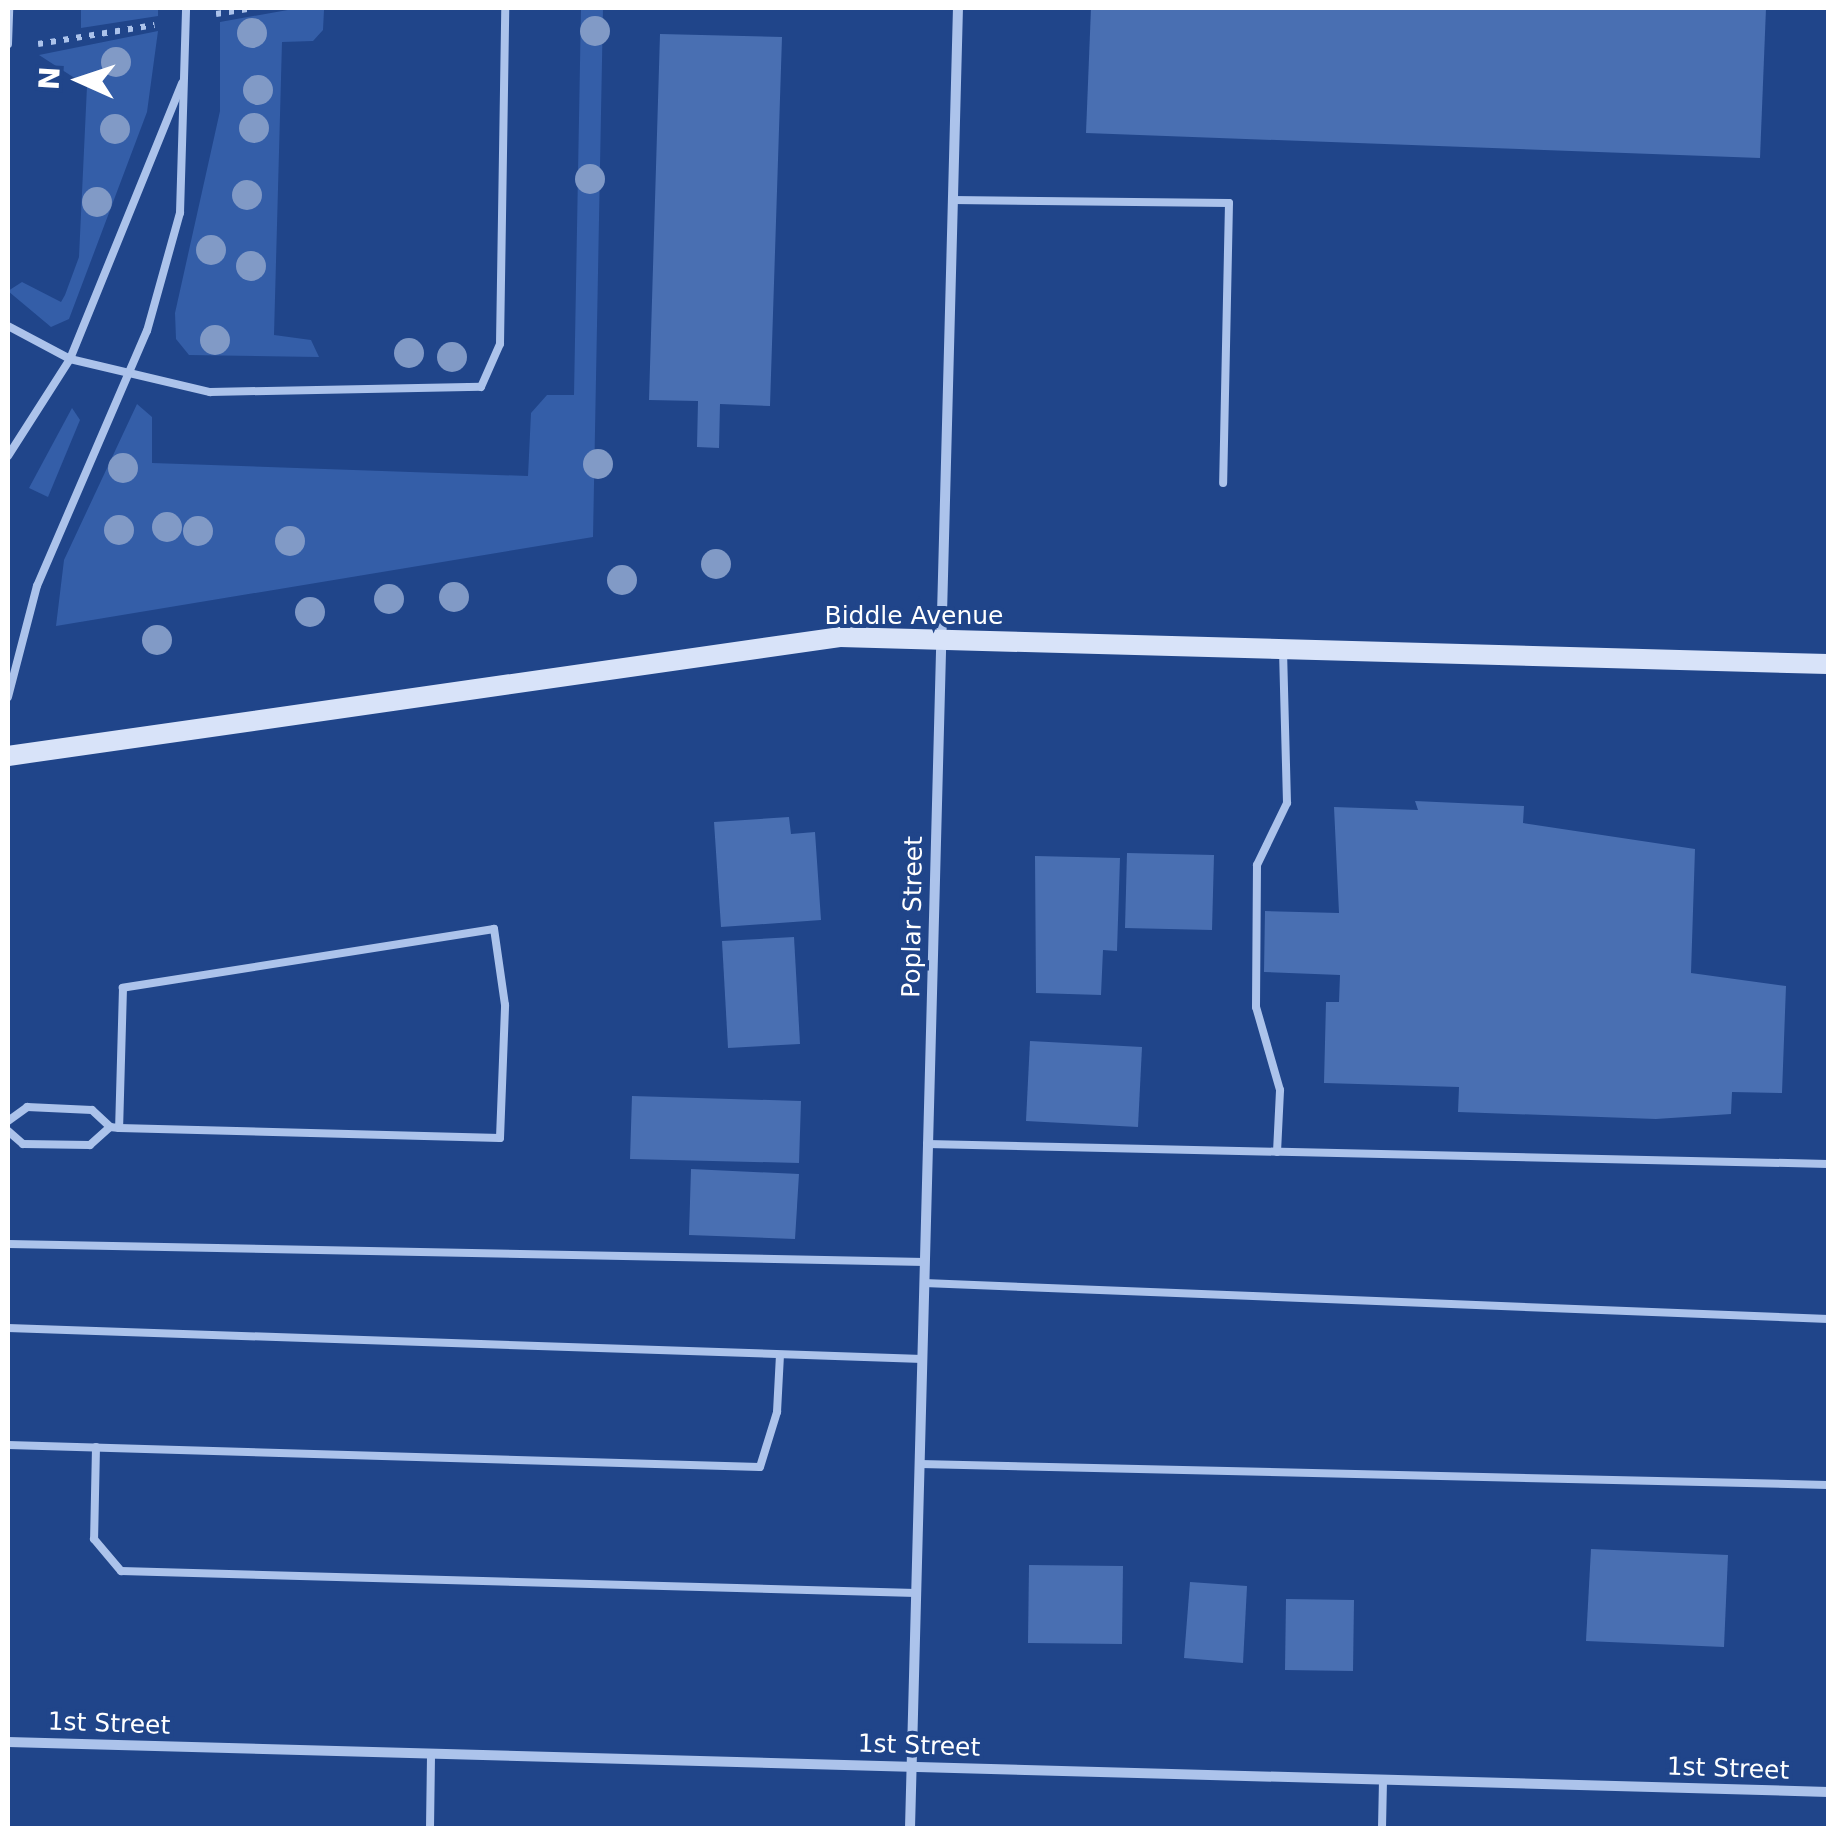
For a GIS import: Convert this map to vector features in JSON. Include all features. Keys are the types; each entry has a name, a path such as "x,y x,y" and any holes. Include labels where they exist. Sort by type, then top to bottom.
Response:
{"main road":[{"name":"Biddle Avenue","path":"8,756 840,637 1828,664"}],"street":[{"name":"Poplar Street","path":"910,1828 958,8"},
{"name":"1st Street","path":"8,1742 1828,1792"}],"lane":[{"path":"8,44 9,8"},
{"path":"8,697 37,586 124,374 180,213 186,8"},
{"path":"8,326 70,359 210,392 481,387 500,344 505,8"},
{"path":"8,456 70,359 185,74"},
{"path":"952,200 1228,204 1223,483"},
{"path":"1276,1152 1280,1090 1256,1008 1257,883 1287,803 1283,649"},
{"path":"8,1121 27,1108 77,1109 114,1128 500,1138 505,1006 494,929 123,988 114,1128"},
{"path":"8,1130 23,1144 90,1145 114,1128"},
{"path":"927,1144 1828,1164"},
{"path":"8,1244 924,1262"},
{"path":"924,1283 1828,1319"},
{"path":"8,1328 922,1360"},
{"path":"8,1444 760,1467 777,1412 780,1355"},
{"path":"96,1447 94,1539 121,1571 916,1593"},
{"path":"920,1464 1828,1485"},
{"path":"430,1828 431,1753"},
{"path":"1382,1828 1384,1780"}],"path":[{"path":"22,46 254,8"}],"shaded area":[{"path":"81,8 158,8 158,16 81,28"},
{"path":"299,8 324,10 323,30 313,41 282,42 274,335 311,340 319,357 189,355 176,339 175,313 220,111 220,22"},
{"path":"581,8 603,8 593,537 56,626 64,560 137,404 152,417 152,463 528,476 531,413 547,395 574,395"},
{"path":"158,31 147,112 69,319 51,327 8,291 22,282 61,302 65,295 79,257 87,86 39,55"},
{"path":"72,408 80,420 48,497 29,488"}],"building":[{"path":"1091,8 1766,8 1760,158 1086,133"},
{"path":"660,34 782,37 770,406 720,404 719,448 697,447 698,401 649,400"},
{"path":"1415,801 1524,806 1523,823 1695,849 1691,973 1786,986 1782,1093 1732,1092 1731,1114 1656,1119 1458,1112 1459,1087 1324,1083 1326,1002 1339,1002 1340,975 1264,972 1265,911 1339,913 1334,807 1418,810"},
{"path":"789,817 791,834 815,832 821,920 721,927 714,822"},
{"path":"1127,853 1214,855 1212,930 1125,928"},
{"path":"1035,856 1120,858 1117,951 1103,950 1101,995 1036,993"},
{"path":"794,937 800,1044 728,1048 722,941"},
{"path":"1030,1041 1142,1047 1138,1127 1026,1121"},
{"path":"632,1096 801,1101 799,1163 630,1159"},
{"path":"691,1169 799,1174 795,1239 689,1235"},
{"path":"1591,1549 1728,1555 1724,1647 1586,1641"},
{"path":"1029,1565 1123,1566 1122,1644 1028,1643"},
{"path":"1190,1582 1247,1586 1243,1663 1184,1658"},
{"path":"1286,1599 1354,1600 1353,1671 1285,1670"}]}
